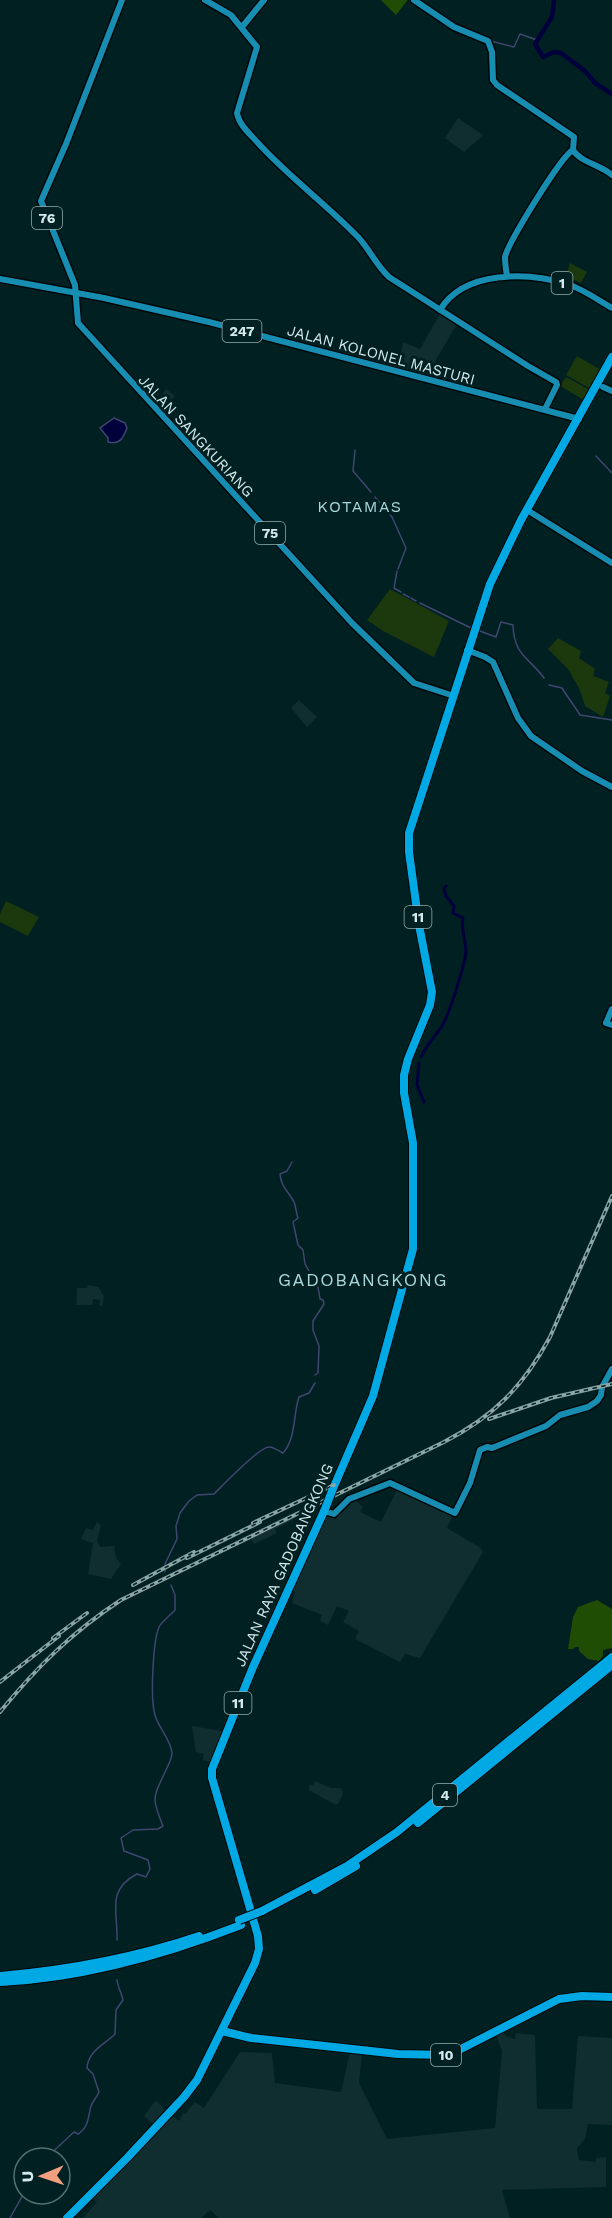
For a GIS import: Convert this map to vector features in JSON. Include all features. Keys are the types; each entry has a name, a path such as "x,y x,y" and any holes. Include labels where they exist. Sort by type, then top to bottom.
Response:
{"highway":[{"name":"11","path":"579,419 612,357"},
{"name":"11","path":"453,696 495,571 597,388 603,387 602,380 612,362"},
{"name":"JALAN RAYA GADOBANGKONG","path":"222,2031 259,1952 259,1940 212,1778 212,1769 253,1667 373,1396 411,1259 413,1234 412,1131 404,1088 407,1064 425,1019 432,992 419,925 408,844 410,827 453,696"},
{"name":"4","path":"263,1913 347,1866 398,1832 612,1657"},
{"name":"4","path":"0,1982 102,1968 183,1947 341,1876 449,1799 612,1665"},
{"name":"4","path":"0,1974 29,1973 95,1964 180,1943 240,1923"},
{"name":"10","path":"222,2031 251,2038 398,2054 449,2055 560,1999 582,1996 612,1997"},
{"path":"67,2218 184,2097 196,2080 222,2031"}],"main road":[{"name":"76","path":"76,293 41,201 66,144 122,0"},
{"path":"205,0 231,15 256,45 237,117 267,153 359,238 386,274 556,382 557,385 545,409"},
{"path":"414,0 454,27 486,39 490,45 493,80 497,85 574,137 573,150 576,155 605,169 612,175"},
{"path":"242,27 263,3"},
{"path":"507,276 506,254 520,226 560,165 573,150"},
{"name":"1","path":"440,310 453,294 465,287 507,276 523,276 568,285 612,308"},
{"name":"JALAN KOLONEL MASTURI","path":"0,279 76,293 219,325 579,419"},
{"name":"JALAN SANGKURIANG","path":"76,293 77,321 81,328 352,623 414,683 453,696"},
{"path":"603,387 612,391"},
{"path":"527,510 612,563"},
{"path":"468,649 493,662 518,718 531,736 582,771 612,787"},
{"path":"609,1024 612,1009"},
{"path":"324,1510 334,1514 349,1499 390,1484 455,1514 474,1474 480,1450 487,1447 492,1448 533,1432 546,1426 560,1415 591,1405 601,1395 602,1387 612,1369"}],"shaded area":[{"path":"458,118 483,135 464,152 445,138"},
{"path":"441,312 458,322 428,378 398,369 403,342 420,349"},
{"path":"166,389 175,396 167,407 159,400"},
{"path":"114,418 125,423 127,428 121,440 112,443 108,442 108,438 100,428"},
{"path":"299,700 317,717 307,727 291,708"},
{"path":"88,1285 98,1287 101,1291 104,1297 102,1306 99,1306 100,1300 93,1299 92,1305 76,1305 77,1288 87,1288"},
{"path":"398,1488 453,1515 447,1528 481,1548 483,1552 420,1658 405,1654 400,1662 355,1639 359,1631 343,1622 349,1611 337,1606 328,1625 320,1621 322,1615 292,1603 295,1592 290,1590 327,1514 332,1516 348,1501 354,1499 363,1507 360,1512 381,1522"},
{"path":"290,1514 293,1520 275,1529 277,1533 254,1544 251,1539 224,1552 222,1548"},
{"path":"97,1522 101,1526 97,1540 100,1547 114,1546 116,1558 121,1564 111,1579 88,1574 93,1543 81,1539 86,1528 93,1530"},
{"path":"192,1726 222,1731 210,1762 203,1760 204,1754 196,1752"},
{"path":"315,1781 331,1788 341,1788 343,1794 338,1804 309,1790 309,1785 313,1785"},
{"path":"502,2031 507,2037 515,2039 516,2033 535,2035 537,2109 572,2109 578,2036 612,2038 612,2125 588,2124 585,2139 577,2148 579,2160 596,2162 596,2158 606,2157 606,2187 502,2190 510,2218 219,2218 210,2210 201,2218 83,2218 97,2202 92,2197 172,2116 179,2121 183,2113 185,2114 195,2102 204,2108 240,2052 272,2053 275,2083 341,2092 350,2052 362,2053 359,2083 387,2139 495,2128 502,2051 496,2035"},
{"path":"156,2100 165,2110 153,2124 144,2116"}],"green space":[{"path":"381,0 407,0 407,1 396,15"},
{"path":"570,263 587,272 581,283 566,276"},
{"path":"577,356 601,370 591,389 566,375"},
{"path":"566,377 590,390 584,400 560,386"},
{"path":"390,589 449,621 434,657 383,631 367,620"},
{"path":"558,638 581,651 579,658 595,669 593,676 609,682 605,693 610,696 603,717 585,706 579,688 568,669 548,649"},
{"path":"6,901 39,917 28,936 0,922 0,914"},
{"path":"597,1600 612,1609 612,1648 603,1650 603,1656 599,1661 588,1659 579,1651 579,1647 568,1649 573,1617 578,1607"}],"waterway":[{"path":"554,0 552,17 535,44 543,57 554,52 561,53 585,71 595,83 612,94"},
{"path":"491,41 514,47 520,34 537,40"},
{"path":"355,450 353,471 371,492"},
{"path":"596,456 612,473"},
{"path":"375,497 392,517 406,548 398,569"},
{"path":"397,571 394,588 401,592"},
{"path":"403,594 409,597"},
{"path":"411,598 416,601"},
{"path":"420,603 473,629"},
{"path":"477,630 496,637 501,622 513,625 519,650 544,678"},
{"path":"549,685 562,688 580,715 612,720"},
{"path":"421,1057 445,1020 457,988 466,950 463,918 453,913 454,906 446,896 444,889 446,886"},
{"path":"419,1063 417,1085 424,1102"},
{"path":"292,1162 287,1171 280,1174 281,1179 295,1206 298,1218 293,1222 298,1245 303,1250 305,1264 318,1287 320,1299 324,1304 313,1321 313,1330 319,1346 318,1373 315,1375"},
{"path":"165,1572 165,1564 177,1539 176,1526 180,1513 189,1501 197,1495 214,1494 241,1467 264,1449 271,1447 283,1453 290,1441 299,1397 309,1393 315,1383"},
{"path":"117,1940 117,1895 127,1880 137,1874 146,1877 150,1869 148,1860 124,1851 121,1838 133,1830 158,1829 163,1826 155,1798 172,1753 153,1707 153,1670 159,1627 175,1610 175,1595 171,1585"},
{"path":"59,2146 74,2132 78,2134 82,2131 99,2092 93,2074 87,2068 93,2053 115,2034 116,2010 123,2000 117,1980"},
{"path":"10,2218 17,2206"}],"railway":[{"path":"0,1712 56,1651 121,1600 444,1442 492,1411 518,1385 540,1355 612,1196"},
{"path":"489,1419 551,1398 612,1384"},
{"path":"253,1523 334,1485"},
{"path":"187,1558 260,1522"},
{"path":"133,1585 194,1552"},
{"path":"53,1638 87,1613"},
{"path":"0,1682 59,1636"}],"district":[{"name":"KOTAMAS","path":"360,506"},
{"name":"GADOBANGKONG","path":"363,1280"}]}
